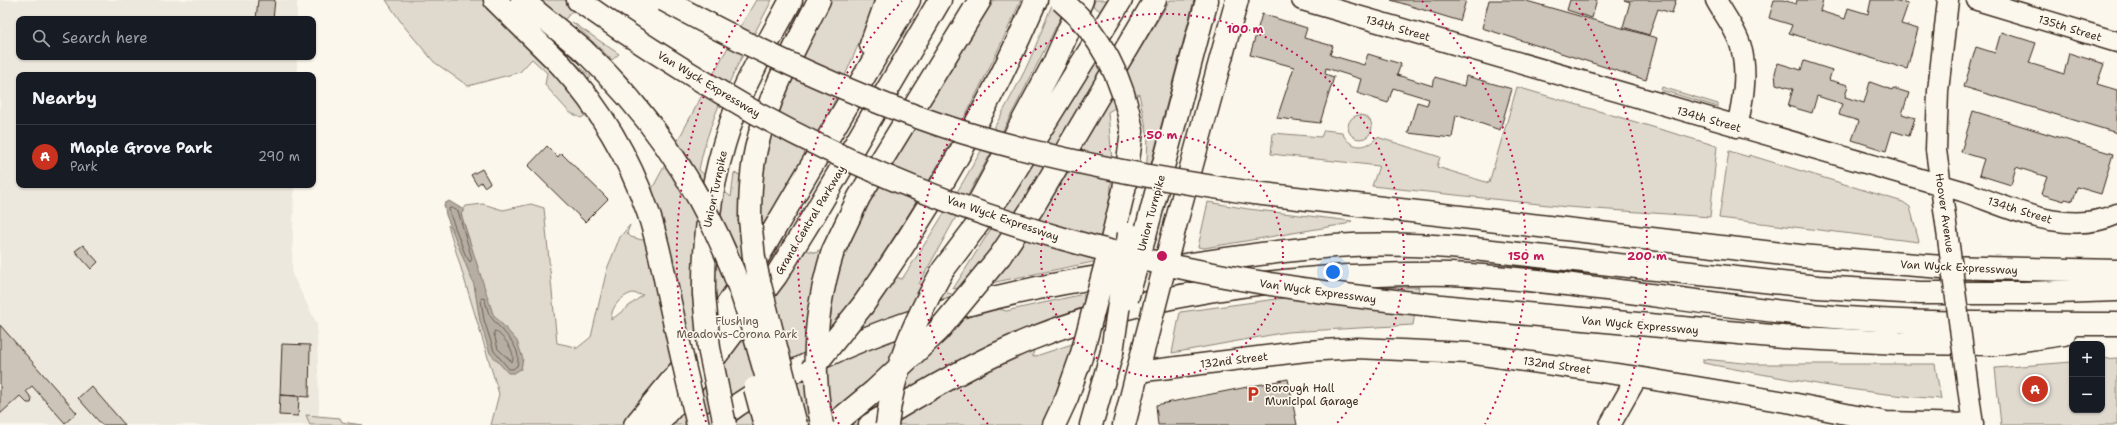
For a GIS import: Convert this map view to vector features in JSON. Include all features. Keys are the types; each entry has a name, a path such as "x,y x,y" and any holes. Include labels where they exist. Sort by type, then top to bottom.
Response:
{"main road":[{"path":"495,0 561,65 574,80 607,124 626,159 642,196 654,233 698,425"},
{"path":"522,0 583,50 620,88 661,139 698,196 723,247 741,292 763,370 782,425"},
{"name":"Van Wyck Expressway","path":"578,0 616,27 722,93 802,136 927,192 1018,225 1063,239 1157,263 1257,283 1329,294 1494,311 1783,337 1906,343 1996,344 2117,326"},
{"name":"Van Wyck Expressway","path":"664,0 741,42 795,67 905,112 1017,147 1091,164 1191,184 1254,193 1800,256 1942,267 2117,271"},
{"name":"Union Turnpike","path":"725,425 709,348 704,294 707,224 710,202 724,148 746,87 791,0"},
{"path":"796,425 753,252 750,219 752,174 762,128 775,89 819,0"},
{"path":"839,120 887,0"},
{"path":"636,425 696,351 770,239 909,0"},
{"name":"Grand Central Parkway","path":"657,425 715,357 776,276 815,213 940,0"},
{"path":"822,425 815,387 815,335 822,291 833,251 859,197 980,0"},
{"path":"761,425 827,351 863,305 924,216 957,160 1003,73 1036,0"},
{"path":"1061,0 1081,19 1106,54 1125,97 1137,164 1137,234 1112,352 1091,425"},
{"path":"887,425 900,359 916,318 1040,90 1082,0"},
{"path":"943,270 1002,192 1121,0"},
{"path":"833,425 873,392 938,331 1000,256 1033,206 1155,0"},
{"name":"Union Turnpike","path":"1137,234 1207,0"},
{"path":"1124,425 1174,230 1237,0"},
{"path":"1054,425 1067,397 1081,357 1108,256 1124,190 1132,131"},
{"path":"710,425 761,390 785,376 865,340 928,317 1045,286 1117,274 1302,248 1378,245 1444,247 1790,285 1882,291 2024,294 2117,290"},
{"path":"723,247 752,378 765,425"},
{"path":"870,425 913,398 969,368 1027,341 1081,321 1144,303 1207,291 1315,278 1450,274 1538,282 1857,319 2117,326"},
{"name":"Union Turnpike","path":"718,392 731,425"}],"street":[{"name":"134th Street","path":"1302,0 1941,185 2051,221 2086,223 2117,214"},
{"path":"1716,0 1741,46 1744,71 1744,94 1737,127"},
{"name":"Hoover Avenue","path":"1948,0 1938,91 1936,150 1973,425"},
{"name":"135th Street","path":"1977,0 2117,42"},
{"name":"132nd Street","path":"1137,372 1306,351 1357,348 1468,353 1637,377 1792,403 1886,422 1973,425"},
{"path":"1610,425 1637,377"}],"shaded area":[{"path":"0,0 297,0 297,16 16,16 16,60 297,60 297,72 16,72 16,188 294,188 292,274 317,324 318,417 307,416 310,425 0,425"}],"green space":[{"path":"386,0 581,0 535,56 552,72 587,114 581,118 569,112 545,85 547,73 532,59 520,72 468,86 434,62 403,25"},
{"name":"Flushing Meadows-Corona Park","path":"756,0 772,0 729,83 711,126 699,170 731,197 734,173 743,176 761,197 767,148 785,89 830,0 874,0 873,10 831,109 782,200 766,226 789,246 817,253 818,250 844,258 862,215 994,0 1021,0 988,70 953,138 894,238 872,270 902,279 964,180 1007,104 1030,59 1054,0 1069,0 1015,107 919,284 1006,311 1084,294 1084,307 1036,325 1033,357 1078,342 1064,382 1043,425 491,425 499,394 448,225 473,253 461,214 466,206 483,204 503,210 531,204 544,208 557,343 576,347 576,349 591,337 607,269 620,237 630,225 627,233 631,237 642,240 663,228 651,191 723,56","holes":["657,252 651,269 648,254","632,293 643,295 611,320 611,315 617,303"]},
{"path":"1095,0 1109,0 1102,12 1093,6"},
{"path":"1170,0 1194,0 1146,183 1148,137 1139,94 1108,112 1112,161 1110,209 1098,261 991,283 1015,253 1061,184 1098,118"},
{"path":"572,22 619,54 612,60"},
{"path":"557,46 591,77 587,80"},
{"path":"1106,46 1112,53 1033,191 968,286 953,289"},
{"path":"1517,87 1717,146 1710,217 1567,207 1372,186 1379,166 1271,154 1273,133 1321,137 1324,130 1342,132 1348,142 1358,146 1368,144 1377,137 1440,157 1437,167 1489,183"},
{"path":"1662,87 1718,104 1718,107 1661,90"},
{"path":"1360,115 1369,118 1372,127 1369,136 1360,139 1351,136 1348,127 1351,118"},
{"path":"1729,151 1749,157 1749,155 1903,202 1910,207 1919,242 1719,218"},
{"path":"1208,202 1248,209 1352,221 1346,224 1204,248 1198,247"},
{"path":"1419,287 1413,325 1287,332 1172,353 1180,312 1358,288"},
{"path":"2117,358 2117,425 2001,425 1995,368 2069,362 2069,413 2105,413 2105,359"},
{"path":"1703,359 1754,364 1935,364 1941,399 1911,397 1822,385 1703,363"},
{"path":"306,415 340,418 342,422 362,425 310,425"}],"water":[{"path":"449,201 464,210 461,214 493,314 517,341 523,359 521,369 514,373 508,373 490,353 480,321 474,285 446,215 444,204"}],"building":[{"path":"258,0 275,0 273,16 256,16"},
{"path":"1391,0 1466,0 1460,21"},
{"path":"1489,0 1523,0 1657,38 1646,80 1482,28"},
{"path":"1570,0 1597,0 1592,18 1567,10"},
{"path":"1624,0 1676,0 1672,13 1658,9 1649,35 1623,27 1630,2"},
{"path":"1774,0 1783,0 1796,4 1797,0 1823,0 1820,11 1845,19 1848,8 1868,14 1871,0 1894,0 1908,4 1901,24 1918,29 1907,69 1789,33 1792,25 1769,18"},
{"path":"1262,14 1307,28 1304,38 1333,46 1330,55 1364,65 1368,54 1401,64 1397,75 1433,86 1435,77 1464,86 1466,76 1512,89 1500,130 1456,115 1452,138 1408,133 1417,102 1427,105 1429,99 1393,88 1388,103 1357,93 1361,79 1326,68 1325,74 1334,77 1320,123 1277,118 1294,67 1250,55"},
{"path":"2001,32 2036,43 2029,63 2064,74 2069,53 2104,64 2097,84 2117,90 2117,133 1964,87 1976,47 1995,53"},
{"path":"1804,61 1832,70 1829,80 1848,85 1845,97 1864,103 1870,82 1892,90 1893,88 1909,93 1902,114 1915,118 1909,136 1892,131 1886,151 1852,140 1859,121 1839,115 1842,104 1817,96 1812,113 1788,106 1793,89 1776,84 1775,73 1778,63 1801,70"},
{"path":"1973,111 2113,154 2101,194 2077,187 2073,201 2065,199 2064,201 2041,194 2047,177 2016,167 2011,185 1979,175 1984,159 1961,152"},
{"path":"547,146 558,157 561,153 608,199 585,222 528,166"},
{"path":"482,169 490,183 484,187 481,182 477,185 471,175"},
{"path":"83,245 98,262 91,269 75,251"},
{"path":"0,325 77,413 65,423 32,386 26,391 32,399 31,403 27,403 20,396 0,414"},
{"path":"282,344 310,345 309,397 280,395"},
{"name":"Borough Hall Municipal Garage","path":"1288,379 1297,425 1158,425 1156,405"},
{"path":"91,386 125,425 102,425 78,398"},
{"path":"280,395 299,396 298,416 279,415"}],"place":[{"name":"Maple Grove Park","path":"2035,389"},
{"name":"Borough Hall Municipal Garage","path":"1253,394"}]}
